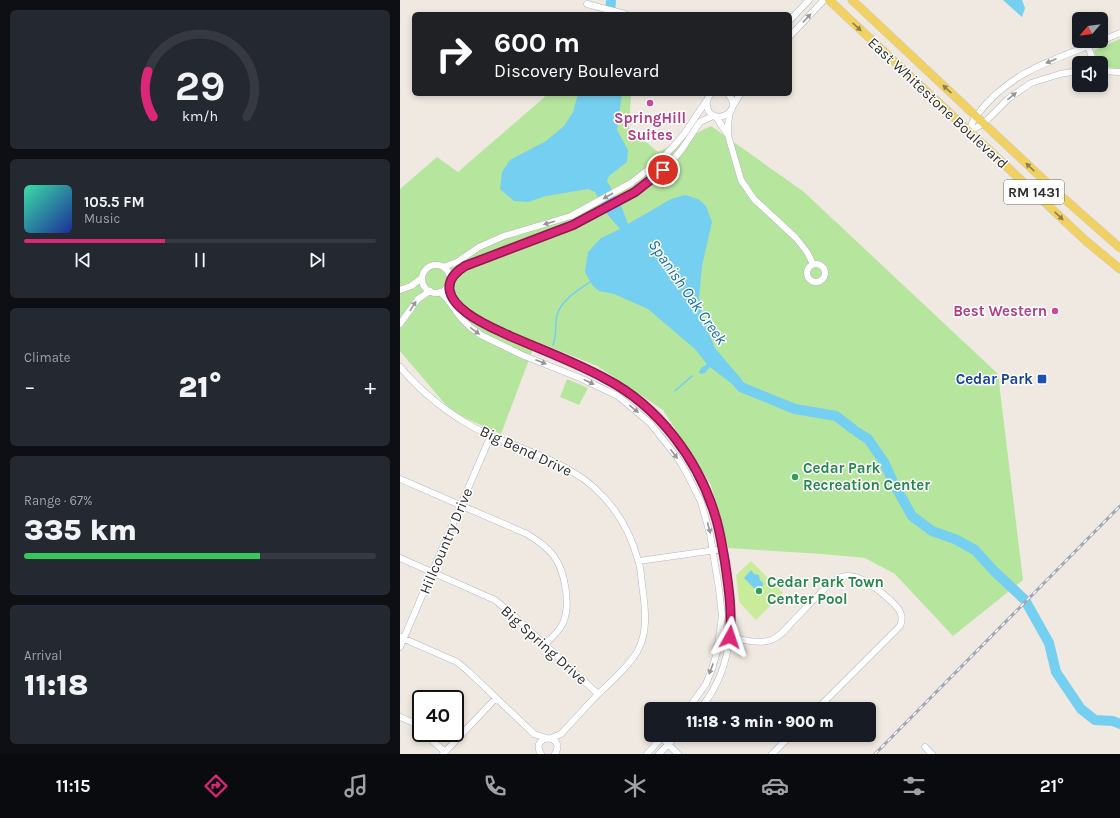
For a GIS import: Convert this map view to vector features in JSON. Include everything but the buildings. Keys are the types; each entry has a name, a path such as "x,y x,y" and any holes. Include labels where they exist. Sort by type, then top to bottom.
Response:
{"main road":[{"name":"East Whitestone Boulevard","path":"829,0 1086,241 1120,268"},
{"name":"East Whitestone Boulevard","path":"852,0 1060,195 1120,248"}],"street":[{"path":"792,18 809,0"},
{"path":"792,34 824,0"},
{"path":"587,4 618,12"},
{"path":"1108,38 1120,33"},
{"path":"969,132 976,116 1004,86 1030,70 1083,48"},
{"path":"1030,70 1035,81"},
{"path":"1108,71 1120,72"},
{"path":"969,132 984,123 1008,99 1024,87 1035,81 1072,72"},
{"path":"709,96 684,134 673,147 659,161 631,183 585,209 557,221 504,236 479,247 457,262 443,266 429,266 424,272 422,278 424,286 430,291 444,291 458,270 465,266 562,230 635,192 673,160 700,122 715,116 724,116 732,109"},
{"path":"709,96 707,109 715,116 728,135"},
{"path":"730,96 732,109"},
{"path":"739,96 732,109 728,124 728,135 741,180 754,199 796,238 807,252 813,264"},
{"path":"443,266 448,272 451,295 457,305 479,321 607,379 632,396 656,416 673,435 684,451 704,488 715,516 731,602 732,616 727,654 714,688 705,702"},
{"path":"400,290 412,286 422,278"},
{"path":"400,324 418,299 430,291"},
{"path":"440,292 461,318 481,335 522,355 618,396 650,423 677,457 696,491 705,515 713,550 721,603 718,652 706,684 693,702"},
{"path":"560,370 565,360"},
{"name":"Big Bend Drive","path":"400,367 423,392 464,422 571,470 592,485 605,497 628,533 639,561 646,624 643,636 637,651 629,662 561,734 549,738"},
{"path":"650,423 656,416"},
{"name":"Hillcountry Drive","path":"400,647 402,638 491,435"},
{"path":"400,479 527,534 544,544 554,556 562,572 566,591 567,609 562,624 546,644"},
{"path":"696,491 704,488"},
{"path":"639,561 722,549"},
{"name":"Big Spring Drive","path":"400,558 495,600 546,644 598,694"},
{"path":"720,636 758,641 771,640 783,632 830,584 841,577 848,576 857,578 873,585 898,608 902,619 900,626 824,702"},
{"path":"402,638 457,662 534,734 555,741 558,751"},
{"path":"433,742 444,753 496,698"},
{"path":"400,716 412,722"},
{"path":"534,734 539,751"},
{"name":"Big Bend Drive","path":"558,751 561,734"},
{"path":"539,751 541,741 549,738"},
{"path":"646,754 657,742"},
{"path":"772,754 784,742"},
{"path":"659,754 668,744 678,754"},
{"path":"925,747 932,754"}],"green space":[{"path":"1120,39 1120,69 1108,67 1108,56 1096,56 1094,52 1095,50 1100,48 1108,48 1108,44"},
{"path":"546,96 631,96 629,128 658,152 711,126 804,192 998,374 1023,580 953,636 895,574 865,558 728,548 711,485 663,410 597,366 536,341 501,434 452,412 400,351 400,189 437,157 458,172"},
{"path":"567,379 588,388 579,405 560,397"},
{"name":"Cedar Park Town Center Pool","path":"751,561 783,593 756,620 739,602 736,575"}],"water":[{"path":"1003,0 1022,0 1025,8 1022,17"},
{"path":"577,96 622,96 617,130 628,150 627,162 609,176 607,181 622,208 628,224 671,199 685,195 698,199 706,206 712,222 702,266 699,298 704,322 715,348 741,379 741,387 736,387 710,367 705,373 701,374 699,372 701,368 707,364 695,349 648,309 614,294 599,291 592,285 585,272 588,252 601,238 620,229 608,215 595,192 588,189 546,196 528,202 514,201 500,189 502,172 510,160 546,141 564,126 573,112"},
{"path":"751,570 754,574 759,575 760,580 764,584 757,591 744,578"}],"waterway":[{"name":"Spanish Oak Creek","path":"610,12 611,0"},
{"path":"553,345 557,314 560,308 568,298 590,282"},
{"path":"675,391 692,376"},
{"name":"Spanish Oak Creek","path":"733,377 741,387 795,409 836,416 853,429"},
{"name":"Spanish Oak Creek","path":"857,432 868,439 884,462 894,484 912,516 932,531 955,539 975,550 994,571 1025,600 1049,643 1056,672 1081,709 1095,720 1113,721 1120,724"}],"railway":[{"path":"875,754 1120,506"}],"place":[{"name":"SpringHill Suites","path":"650,103"},
{"name":"Best Western","path":"1055,311"},
{"name":"Cedar Park","path":"1042,379"},
{"name":"Cedar Park Recreation Center","path":"795,477"},
{"name":"Cedar Park Town Center Pool","path":"759,591"}],"route":[{"path":"663,170 635,192 573,225 465,266 458,270 450,279 449,284 451,295 457,305 467,313 494,329 607,379 632,396 654,414 673,435 696,471 710,501 715,516 721,538 731,602 732,616 730,637"}]}
